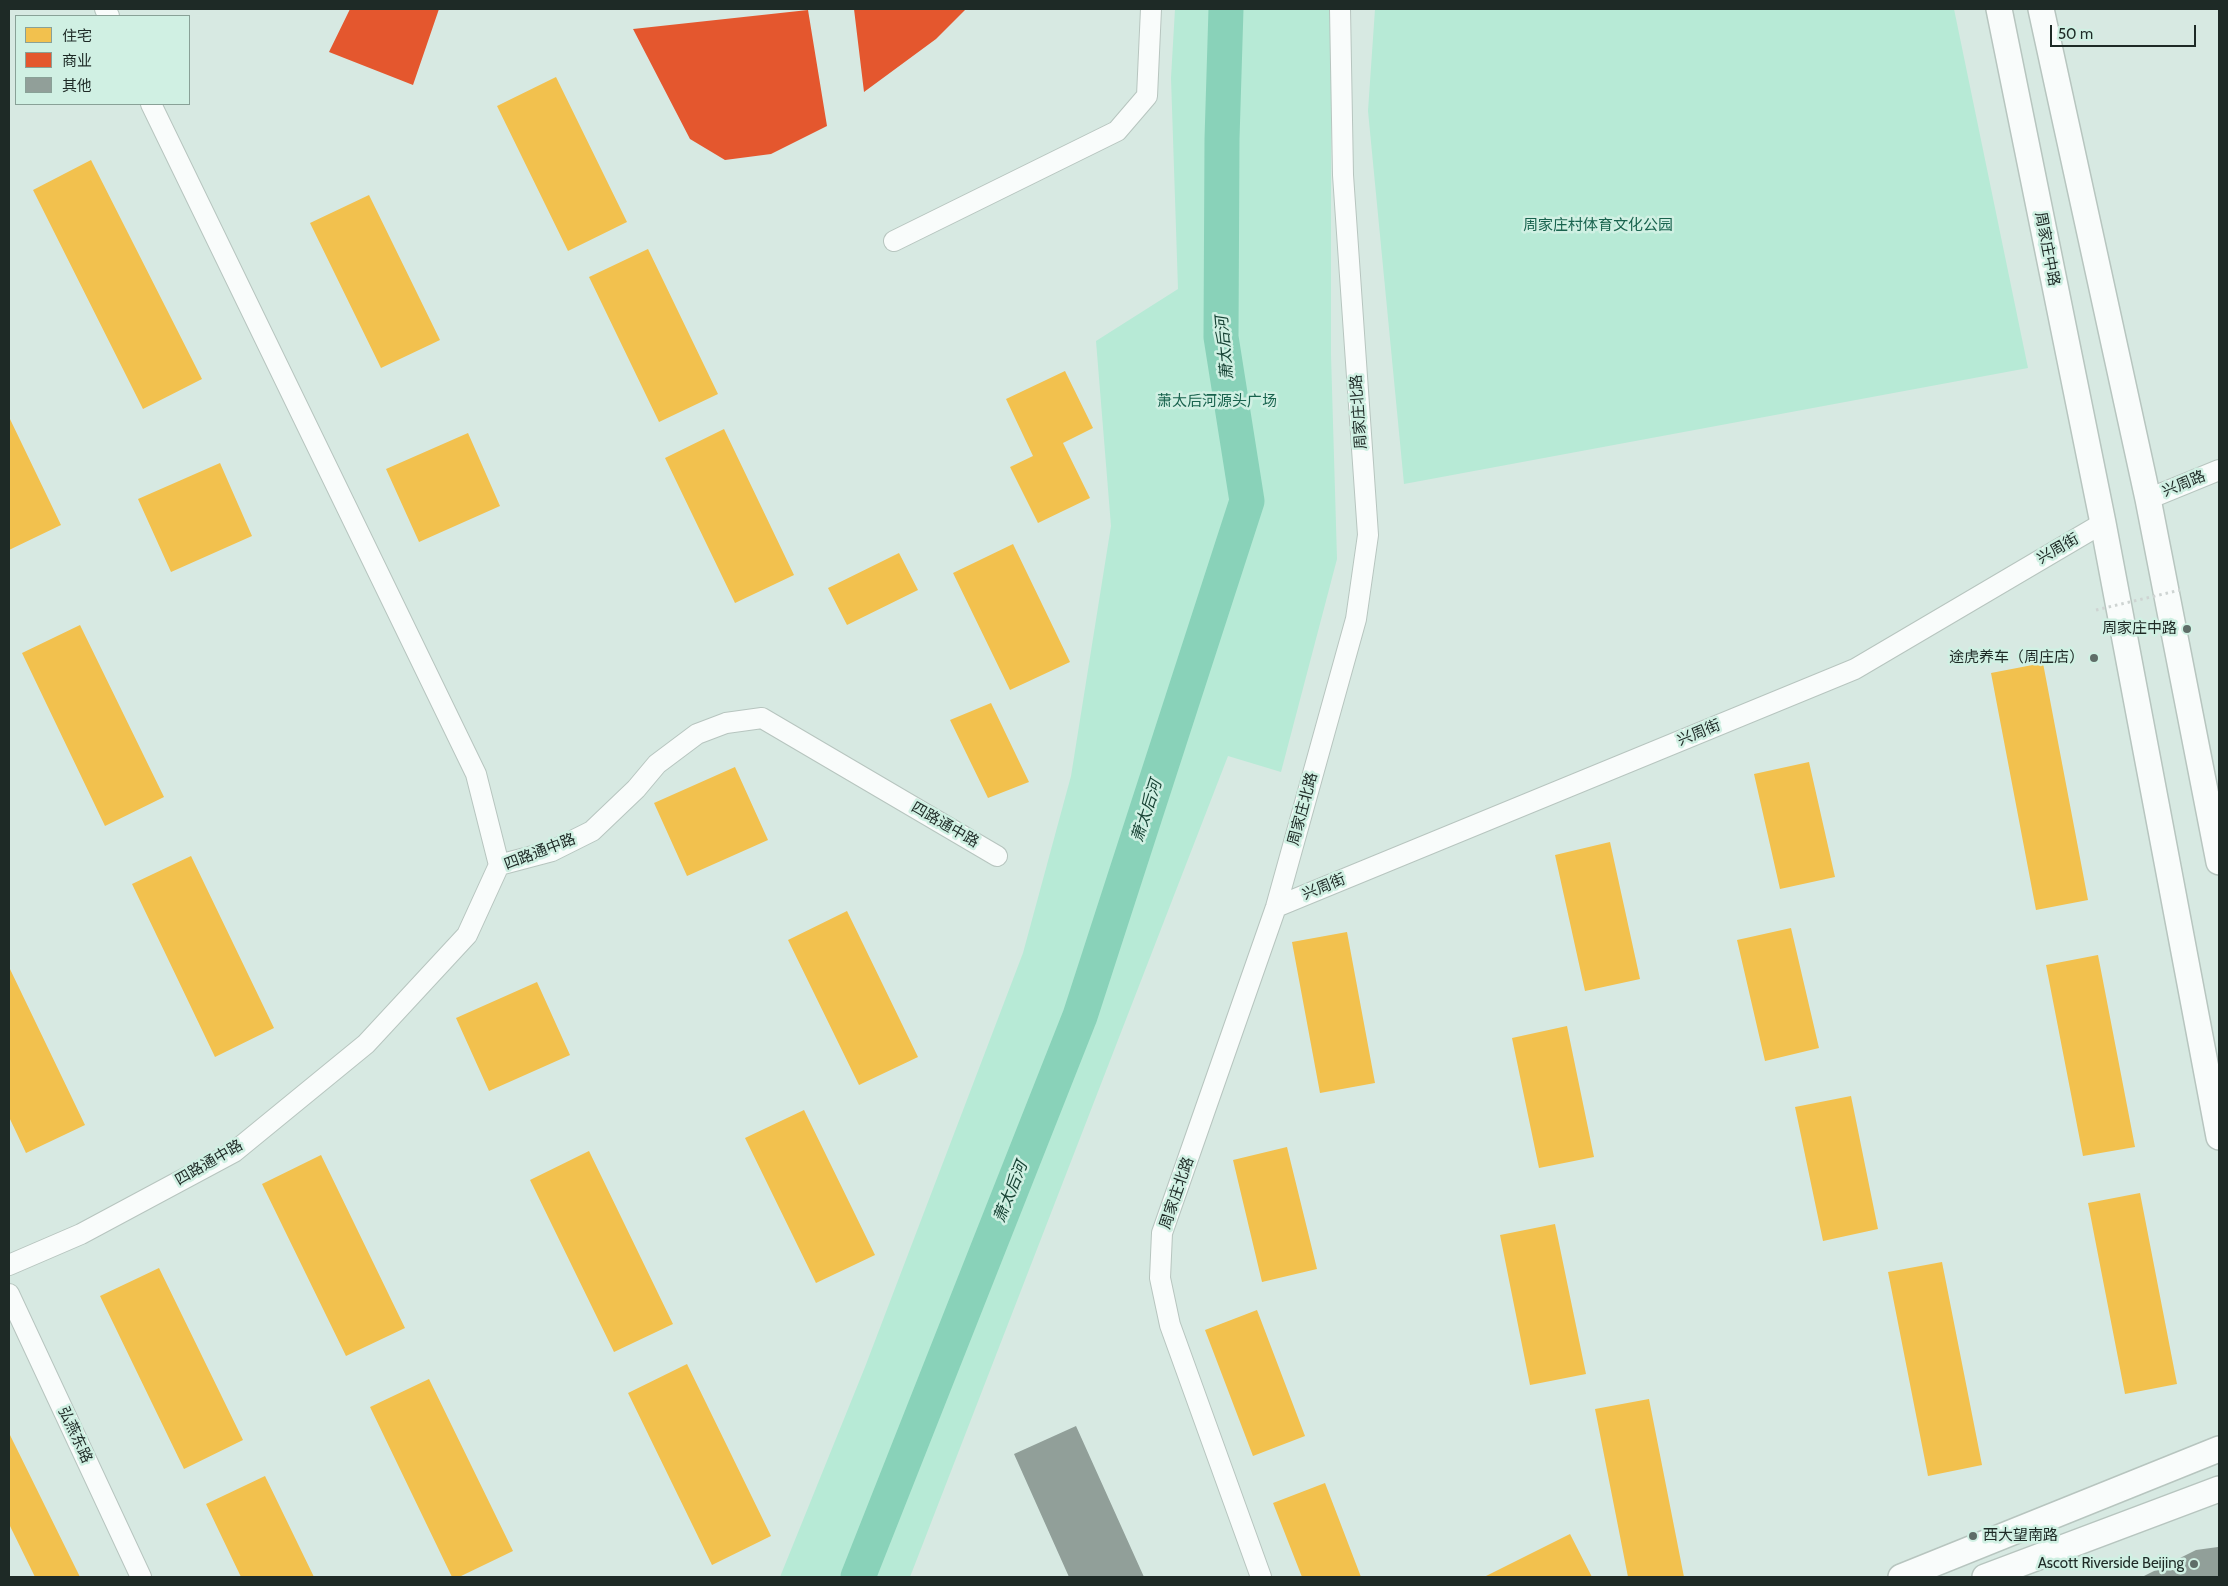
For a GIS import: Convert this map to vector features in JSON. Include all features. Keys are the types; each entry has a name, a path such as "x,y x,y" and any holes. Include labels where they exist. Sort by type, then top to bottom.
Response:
{"main road":[{"name":"周家庄中路","path":"1999,9 2103,523 2219,1137"},
{"path":"2041,9 2148,499 2219,862"},
{"path":"1901,1577 2219,1449"},
{"path":"1985,1577 2219,1489"}],"street":[{"path":"894,241 1117,131 1147,96 1152,9"},
{"name":"周家庄北路","path":"1260,1577 1170,1325 1160,1278 1162,1233 1276,907 1356,618 1368,535 1343,175 1340,9"},
{"path":"151,105 476,774 499,865"},
{"name":"兴周路","path":"2148,499 2219,470"},
{"name":"兴周街","path":"1276,907 1855,669 2103,523"},
{"name":"四路通中路","path":"9,1265 81,1234 226,1156 264,1128 366,1044 467,935 499,865 552,851 592,831 636,789 657,764 697,734 726,723 762,718 997,856"},
{"name":"弘燕东路","path":"9,1294 141,1577"}],"path":[{"path":"2096,610 2180,590"}],"green space":[{"name":"萧太后河源头广场","path":"1175,9 1331,9 1331,355 1337,559 1281,772 1228,756 910,1577 780,1577 865,1367 1023,953 1071,776 1111,526 1096,341 1178,289 1171,78"},
{"name":"周家庄村体育文化公园","path":"1375,9 1954,9 2028,368 1404,484 1368,111"}],"building: 住宅":[{"path":"556,77 627,222 568,251 497,106"},
{"path":"91,160 202,379 143,409 33,190"},
{"path":"369,195 440,340 381,368 310,223"},
{"path":"648,249 718,394 659,422 589,277"},
{"path":"1065,371 1093,428 1063,443 1090,498 1038,523 1010,467 1033,456 1006,399"},
{"path":"9,417 61,525 9,550"},
{"path":"724,429 794,575 735,603 665,458"},
{"path":"468,433 500,506 419,542 386,469"},
{"path":"220,463 252,536 171,572 138,499"},
{"path":"1013,544 1070,662 1010,690 953,573"},
{"path":"899,553 918,590 847,625 828,588"},
{"path":"80,625 164,797 105,826 22,653"},
{"path":"2043,663 2088,900 2036,910 1991,673"},
{"path":"991,703 1029,782 988,798 950,720"},
{"path":"1809,762 1835,877 1780,889 1754,774"},
{"path":"735,767 768,840 687,876 654,803"},
{"path":"1610,842 1640,979 1585,991 1555,855"},
{"path":"191,856 274,1028 215,1057 132,884"},
{"path":"847,911 918,1057 859,1085 788,940"},
{"path":"1791,928 1819,1048 1765,1061 1737,940"},
{"path":"1347,932 1375,1083 1320,1093 1292,942"},
{"path":"2098,955 2135,1147 2083,1156 2046,965"},
{"path":"9,967 85,1125 26,1153 9,1117"},
{"path":"537,982 570,1055 489,1091 456,1018"},
{"path":"1567,1026 1594,1157 1539,1168 1512,1038"},
{"path":"1851,1096 1878,1229 1823,1241 1795,1107"},
{"path":"804,1110 875,1255 816,1283 745,1138"},
{"path":"1287,1147 1317,1269 1262,1282 1233,1160"},
{"path":"589,1151 673,1324 614,1352 530,1180"},
{"path":"321,1155 405,1328 346,1356 262,1184"},
{"path":"2140,1193 2177,1384 2125,1394 2088,1203"},
{"path":"1555,1224 1586,1374 1530,1385 1500,1235"},
{"path":"1942,1262 1982,1465 1928,1476 1888,1272"},
{"path":"159,1268 243,1440 184,1469 100,1296"},
{"path":"1257,1310 1305,1436 1253,1456 1205,1330"},
{"path":"687,1364 771,1536 712,1565 628,1393"},
{"path":"429,1379 513,1551 459,1577 452,1577 370,1407"},
{"path":"1649,1399 1684,1577 1628,1577 1595,1409"},
{"path":"9,1433 80,1577 35,1577 9,1524"},
{"path":"265,1476 314,1577 241,1577 206,1504"},
{"path":"1325,1483 1361,1577 1302,1577 1273,1503"},
{"path":"1570,1534 1592,1577 1484,1577"}],"building: 商业":[{"path":"350,9 439,9 413,85 329,52"},
{"path":"854,9 966,9 936,39 864,92"},
{"path":"808,10 827,126 771,154 725,160 690,139 633,29"}],"building: 其他":[{"path":"1076,1426 1144,1577 1069,1577 1014,1454"},
{"name":"Ascott Riverside Beijing","path":"2218,1547 2219,1577 2142,1577 2196,1550"}],"waterway":[{"name":"萧太后河","path":"858,1577 1080,1016 1247,501 1221,337 1222,139 1226,9"}],"place":[{"name":"周家庄中路","path":"2187,629"},
{"name":"途虎养车（周庄店）","path":"2094,658"},
{"name":"西大望南路","path":"1973,1536"},
{"name":"Ascott Riverside Beijing","path":"2194,1564"}]}
